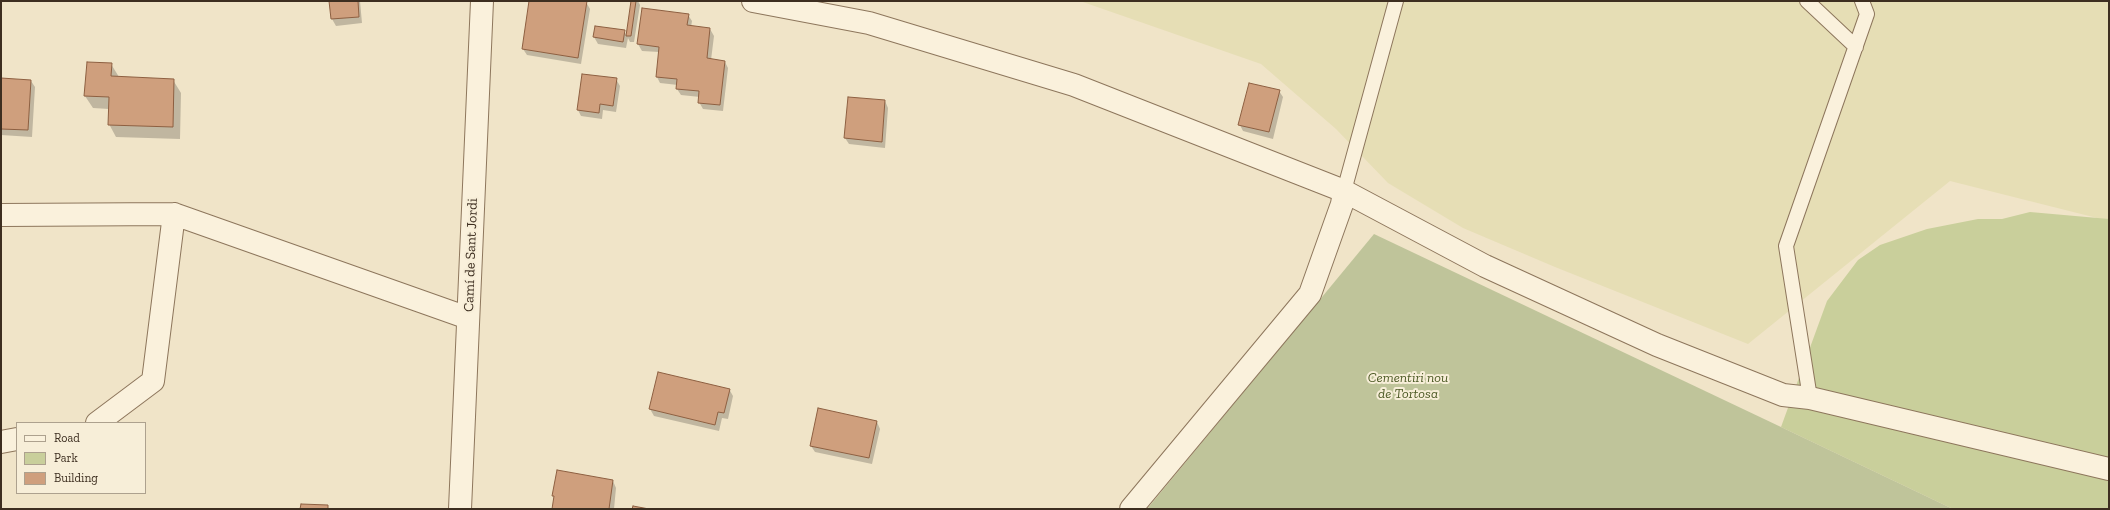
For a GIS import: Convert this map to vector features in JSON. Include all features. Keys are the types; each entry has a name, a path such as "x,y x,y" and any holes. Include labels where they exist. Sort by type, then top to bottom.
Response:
{"street":[{"name":"Camí de Sant Jordi","path":"460,509 482,1"},
{"path":"753,1 869,23 1074,85 1344,191 1485,266 1657,345 1783,395 1810,398 2109,469"},
{"path":"1131,509 1310,294 1342,204 1344,191"},
{"path":"1,215 174,214 468,318"},
{"path":"98,422 153,381 174,214"},
{"path":"1,442 16,439"}],"lane":[{"path":"1344,191 1396,1"},
{"path":"1807,1 1856,46"},
{"path":"1810,398 1786,246 1866,14 1862,1"}],"shaded area":[{"path":"1080,1 2109,1 2109,221 1950,181 1748,344 1555,267 1463,228 1388,183 1336,129 1261,64"}],"green space":[{"path":"2030,212 2109,219 2109,509 1953,509 1781,427 1827,301 1858,260 1880,245 1927,229 1978,219 2002,219"},
{"name":"Cementiri nou de Tortosa","path":"1374,234 1781,427 1953,509 1147,509"}],"building":[{"path":"329,1 358,1 359,17 331,19"},
{"path":"529,1 587,1 578,58 522,49"},
{"path":"631,1 636,1 631,36 626,36"},
{"path":"642,8 689,14 687,25 710,28 707,58 725,61 720,105 698,103 699,91 676,89 677,79 656,77 659,47 637,44"},
{"path":"595,26 625,30 623,42 593,37"},
{"path":"87,62 112,63 111,76 174,79 173,127 108,125 109,97 84,96"},
{"path":"582,74 617,78 613,106 600,104 599,113 577,110"},
{"path":"1,78 31,80 28,130 1,129"},
{"path":"1249,83 1280,90 1269,132 1238,125"},
{"path":"848,97 885,100 882,142 844,138"},
{"path":"658,372 730,389 724,413 718,412 715,425 649,409"},
{"path":"818,408 877,421 869,458 810,446"},
{"path":"557,470 613,480 609,509 552,509 554,496 552,496"},
{"path":"301,504 328,505 328,509 300,509"},
{"path":"633,506 649,509 632,509"}]}
